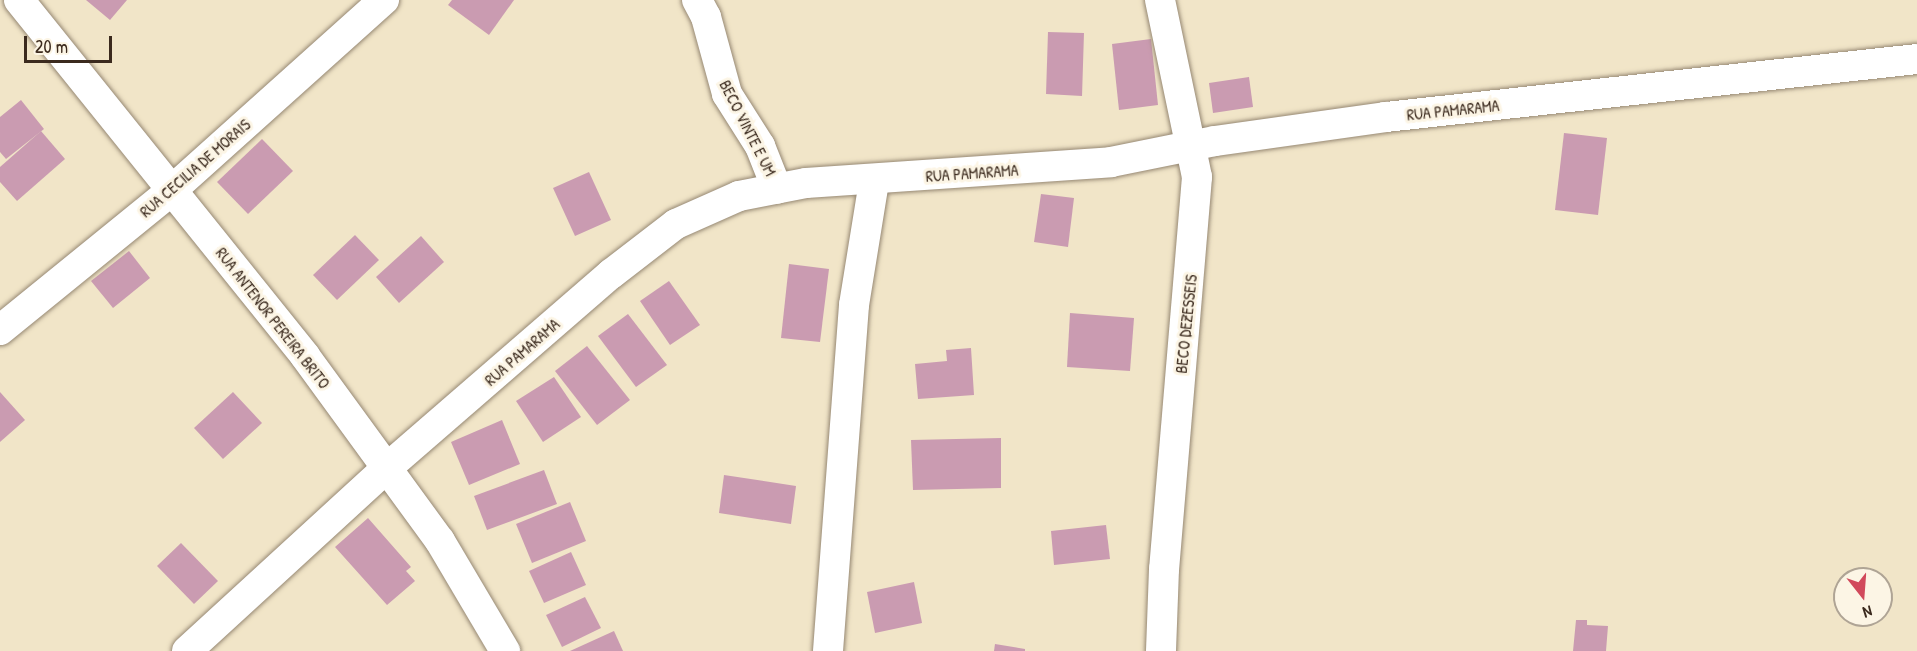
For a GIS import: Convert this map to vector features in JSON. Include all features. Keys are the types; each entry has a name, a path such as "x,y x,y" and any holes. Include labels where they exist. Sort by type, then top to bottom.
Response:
{"street":[{"name":"RUA ANTENOR PEREIRA BRITO","path":"19,0 305,356 388,466 440,541 505,651"},
{"name":"RUA CECILIA DE MORAIS","path":"0,330 172,190 384,0"},
{"name":"BECO VINTE E UM","path":"697,0 706,17 728,94 760,147 777,189"},
{"name":"BECO DEZESSEIS","path":"1160,0 1197,177 1197,217 1164,569 1161,651"},
{"name":"RUA PAMARAMA","path":"186,651 388,466 676,224 739,196 806,183 874,181 1111,162 1386,117 1917,59"},
{"path":"828,651 854,305 874,181"}],"building":[{"path":"86,0 127,0 110,20"},
{"path":"452,0 514,0 489,35 448,5"},
{"path":"1048,32 1084,33 1082,96 1046,94"},
{"path":"1151,39 1158,105 1119,110 1112,44"},
{"path":"1249,77 1253,107 1213,113 1209,83"},
{"path":"21,100 44,129 6,159 0,152 0,117"},
{"path":"41,131 65,159 17,201 0,182 0,167"},
{"path":"1564,133 1607,138 1598,215 1555,210"},
{"path":"262,139 293,171 248,214 217,182"},
{"path":"589,172 611,220 575,236 553,188"},
{"path":"1041,194 1074,198 1068,247 1034,242"},
{"path":"355,235 379,260 337,300 313,275"},
{"path":"421,236 444,262 399,303 376,277"},
{"path":"129,251 150,278 113,308 91,281"},
{"path":"789,264 829,269 820,342 781,338"},
{"path":"669,281 700,325 670,345 640,301"},
{"path":"1070,313 1134,318 1130,371 1067,367"},
{"path":"628,314 667,365 636,387 598,336"},
{"path":"587,346 630,400 597,425 555,371"},
{"path":"971,348 974,395 918,399 915,364 947,361 946,350"},
{"path":"554,377 581,417 543,442 516,401"},
{"path":"0,392 25,420 0,442"},
{"path":"233,392 262,423 223,459 194,428"},
{"path":"502,420 520,464 469,485 451,442"},
{"path":"1001,438 1001,488 913,490 911,440"},
{"path":"544,470 557,504 487,530 474,496"},
{"path":"724,475 796,486 791,524 719,513"},
{"path":"570,502 586,541 532,563 516,524"},
{"path":"368,518 411,567 406,571 415,581 387,605 335,547"},
{"path":"1106,525 1110,559 1054,565 1051,531"},
{"path":"181,543 218,581 194,604 157,566"},
{"path":"571,552 586,585 544,603 529,571"},
{"path":"914,582 922,623 875,633 867,592"},
{"path":"585,597 601,628 562,647 546,615"},
{"path":"1576,620 1587,620 1587,625 1608,626 1606,651 1573,651"},
{"path":"614,631 623,651 570,651"},
{"path":"995,644 1025,649 1025,651 994,651"}]}
